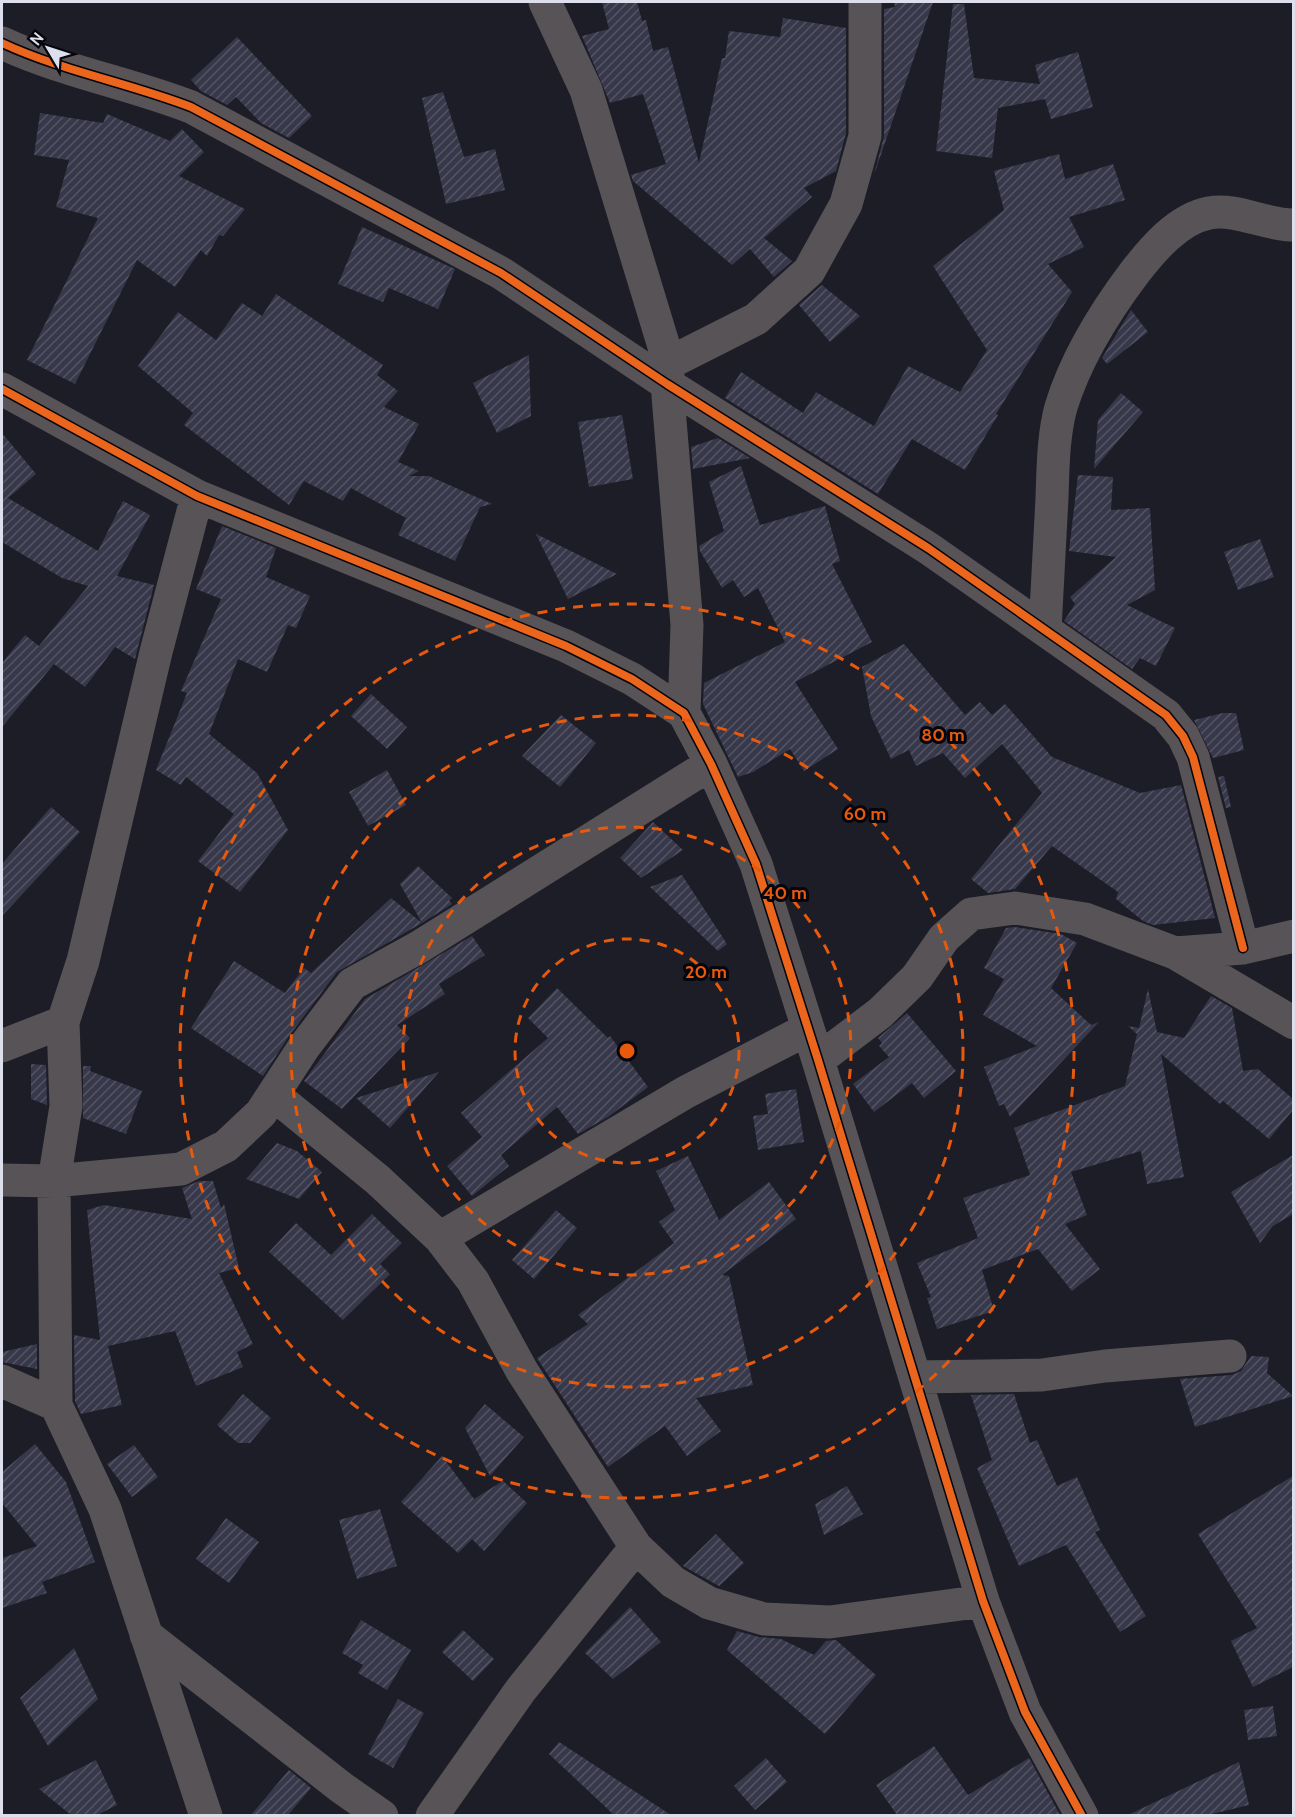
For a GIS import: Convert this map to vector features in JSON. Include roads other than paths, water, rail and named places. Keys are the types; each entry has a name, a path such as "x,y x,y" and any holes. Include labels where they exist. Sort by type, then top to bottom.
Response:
{"street":[{"path":"545,2 586,90 668,373 687,625 684,713"},
{"path":"668,373 756,319 809,271 841,214 846,204 865,136 865,2"},
{"path":"2,43 35,59 146,90 191,107 501,273 668,373 928,548 1166,716 1184,736 1194,757 1243,948"},
{"path":"1045,630 1053,463 1059,420 1082,352 1121,291 1149,254 1179,226 1208,213 1240,213 1276,225 1293,225"},
{"path":"2,389 197,496 566,646 632,679 684,713 711,764 756,864 983,1601 1025,1712 1082,1815"},
{"path":"197,496 156,652 84,961 63,1022 66,1106 54,1181 56,1405 105,1509 206,1815"},
{"path":"2,1180 54,1181 181,1169 226,1146 261,1113 304,1047 352,984 439,935 711,764"},
{"path":"818,1060 880,1013 917,977 944,938 971,914 1015,908 1085,919 1174,953 1293,1023"},
{"path":"1174,953 1243,948 1293,936"},
{"path":"2,1046 63,1022"},
{"path":"441,1238 686,1092 808,1029"},
{"path":"274,1095 378,1180 441,1238 473,1281 522,1371 636,1547 674,1582 709,1603 764,1619 830,1622 983,1601"},
{"path":"915,1377 1042,1375 1105,1366 1230,1356"},
{"path":"2,1381 56,1405"},
{"path":"432,1815 520,1691 636,1547"},
{"path":"146,1635 342,1788 382,1815"}]}
